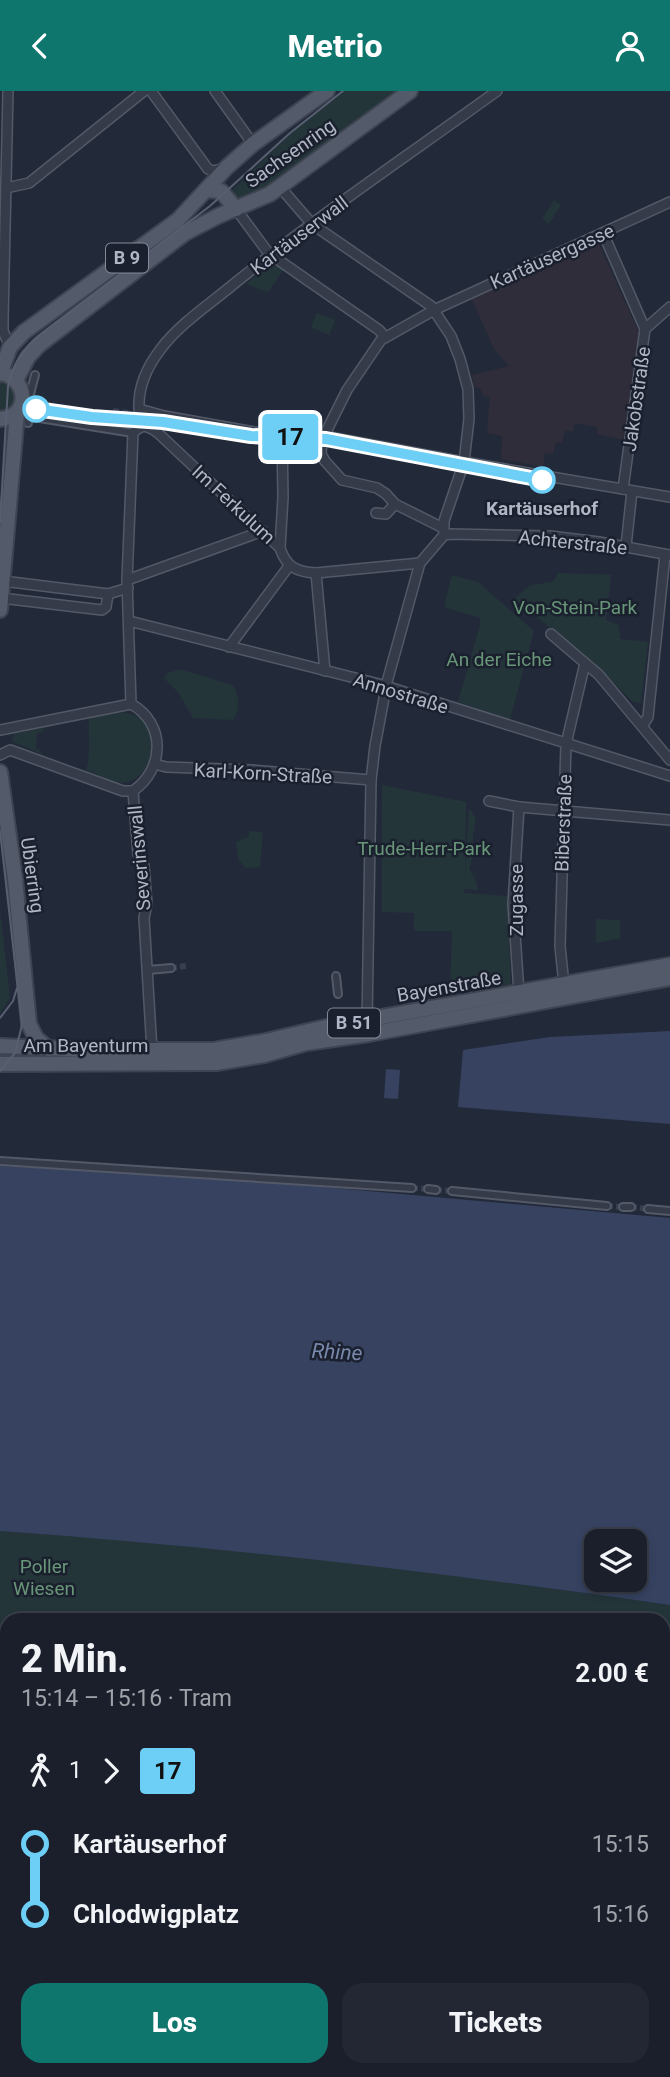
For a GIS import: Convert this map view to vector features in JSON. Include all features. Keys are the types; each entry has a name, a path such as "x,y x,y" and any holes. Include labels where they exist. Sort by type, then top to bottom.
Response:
{"main road":[{"name":"Sachsenring","path":"224,171 253,144 327,91"},
{"name":"Sachsenring","path":"16,380 20,370 39,345 185,233 221,214 260,200 410,91"},
{"name":"B 9","path":"16,380 0,374 10,347 24,332 178,220 224,171"},
{"path":"207,190 222,191 236,209"},
{"path":"0,610 26,410 23,390 16,380"},
{"path":"0,419 26,410"},
{"name":"Ubierring","path":"0,772 15,879 29,1024"},
{"name":"Bayenstraße","path":"172,1063 229,1061 264,1055 368,1027 519,993 670,965"},
{"name":"Bayenstraße","path":"152,1051 213,1050 670,978"},
{"path":"0,1055 7,1046 21,1039 29,1024"},
{"path":"29,1024 36,1038 49,1049 42,1058 47,1064"},
{"name":"Am Bayenturm","path":"7,1046 172,1063"},
{"name":"Am Bayenturm","path":"7,1064 47,1064 120,1058 152,1051"}],"street":[{"path":"8,91 6,188 3,207 3,320 10,347"},
{"path":"6,188 29,183 145,91"},
{"path":"151,91 208,169 224,171"},
{"path":"215,91 253,144"},
{"name":"Kartäuserwall","path":"282,436 163,416 139,409 145,377 160,349 271,254 497,91"},
{"path":"280,187 312,224 431,306 451,336 468,389 469,419 464,463 443,531 419,563 386,687 375,746 372,780 368,1027"},
{"name":"Kartäusergasse","path":"385,337 434,310 670,202"},
{"path":"236,209 271,254 379,330 385,337 375,346 347,390 323,437 321,454 342,480 377,488 395,504 443,531"},
{"name":"Jakobstraße","path":"603,233 645,329 628,490 626,546"},
{"path":"645,329 670,307"},
{"path":"3,320 24,332"},
{"path":"35,375 26,410 133,432 127,584 131,704"},
{"name":"Im Ferkulum","path":"133,432 144,426 158,433 280,548 283,559 289,566"},
{"path":"280,548 282,436 323,437 670,496"},
{"path":"376,513 386,514 395,504"},
{"path":"3,581 108,594 262,531"},
{"name":"Achterstraße","path":"443,531 475,535 525,534 626,546 668,555"},
{"path":"643,725 648,717 668,555"},
{"path":"229,647 289,566 301,572 316,573 419,563"},
{"path":"316,573 326,671"},
{"path":"1,598 102,610 106,607 108,594"},
{"name":"Annostraße","path":"129,621 386,687 670,776"},
{"path":"551,634 585,663 643,725 670,760"},
{"name":"Biberstraße","path":"564,985 560,946 566,744 585,663"},
{"path":"0,730 131,704 143,712 153,725 158,742 155,764"},
{"path":"0,755 10,750 123,791 133,791"},
{"name":"Karl-Korn-Straße","path":"155,764 166,767 252,770 372,780"},
{"name":"Severinswall","path":"152,1051 144,918 147,904 144,866 138,854 133,791 146,780 155,764"},
{"path":"488,801 519,807 670,820"},
{"name":"Zugasse","path":"519,807 513,904 519,993"},
{"path":"148,970 171,968"},
{"path":"336,976 338,994"},
{"path":"0,1161 130,1164 412,1188"},
{"path":"428,1189 436,1190"},
{"path":"452,1191 607,1206"},
{"path":"648,1209 670,1212"}],"shaded area":[{"path":"598,242 639,333 623,440 597,434 598,427 575,423 573,432 565,430 562,443 556,442 553,454 545,453 543,467 501,459 502,436 487,433 490,397 484,396 480,389 474,386 472,375 509,366 494,349 471,297"}],"green space":[{"path":"345,91 405,91 242,205 230,192 295,130"},
{"path":"554,200 561,205 549,224 542,219"},
{"path":"273,262 284,269 268,292 246,284"},
{"path":"317,313 335,320 329,335 311,327"},
{"path":"0,379 18,391 12,410 0,414"},
{"name":"Von-Stein-Park","path":"558,573 611,575 606,620 619,625 620,639 648,642 641,703 633,702 593,662 514,599 531,585 553,582"},
{"name":"An der Eiche","path":"452,575 478,582 534,631 510,719 458,702 480,618 444,607"},
{"path":"178,670 232,685 237,693 238,703 233,720 193,718 178,692 164,678 168,673"},
{"path":"114,712 132,714 144,722 151,734 152,747 143,772 134,780 122,783 86,770 89,718"},
{"path":"43,728 43,731 37,733 36,749 42,752 41,754 12,741 14,734"},
{"name":"Trude-Herr-Park","path":"382,785 466,802 465,882 469,809 475,818 475,850 469,868 478,890 465,889 464,893 507,896 511,985 450,990 452,931 414,931 414,913 382,912"},
{"path":"249,831 263,832 260,867 245,868 238,858 236,842 249,837"},
{"path":"0,911 10,998 0,1014"},
{"path":"596,919 620,920 620,938 596,943"},
{"name":"Poller Wiesen","path":"0,1531 335,1561 670,1605 670,1613 0,1613"}],"water":[{"path":"670,1031 670,1124 458,1107 463,1050 550,1037"},
{"path":"386,1069 400,1070 398,1099 384,1098"},
{"name":"Rhine","path":"0,1166 223,1178 670,1218 670,1605 503,1582 168,1545 0,1531"}],"tunnel":[{"path":"113,411 129,413"},
{"path":"171,968 186,966"},
{"path":"412,1188 428,1189"},
{"path":"436,1190 452,1191"},
{"path":"607,1206 623,1207"},
{"path":"631,1207 648,1209"}],"tram line":[{"path":"0,522 8,387 24,351 41,334 210,206 290,133 343,91"},
{"name":"17","path":"36,409 92,417 163,422 251,436 326,439 542,480"},
{"path":"0,831 22,1025 15,1053 0,1071"},
{"path":"0,1018 13,1001 17,988"}],"place":[{"name":"Kartäuserhof","path":"542,480"}]}
